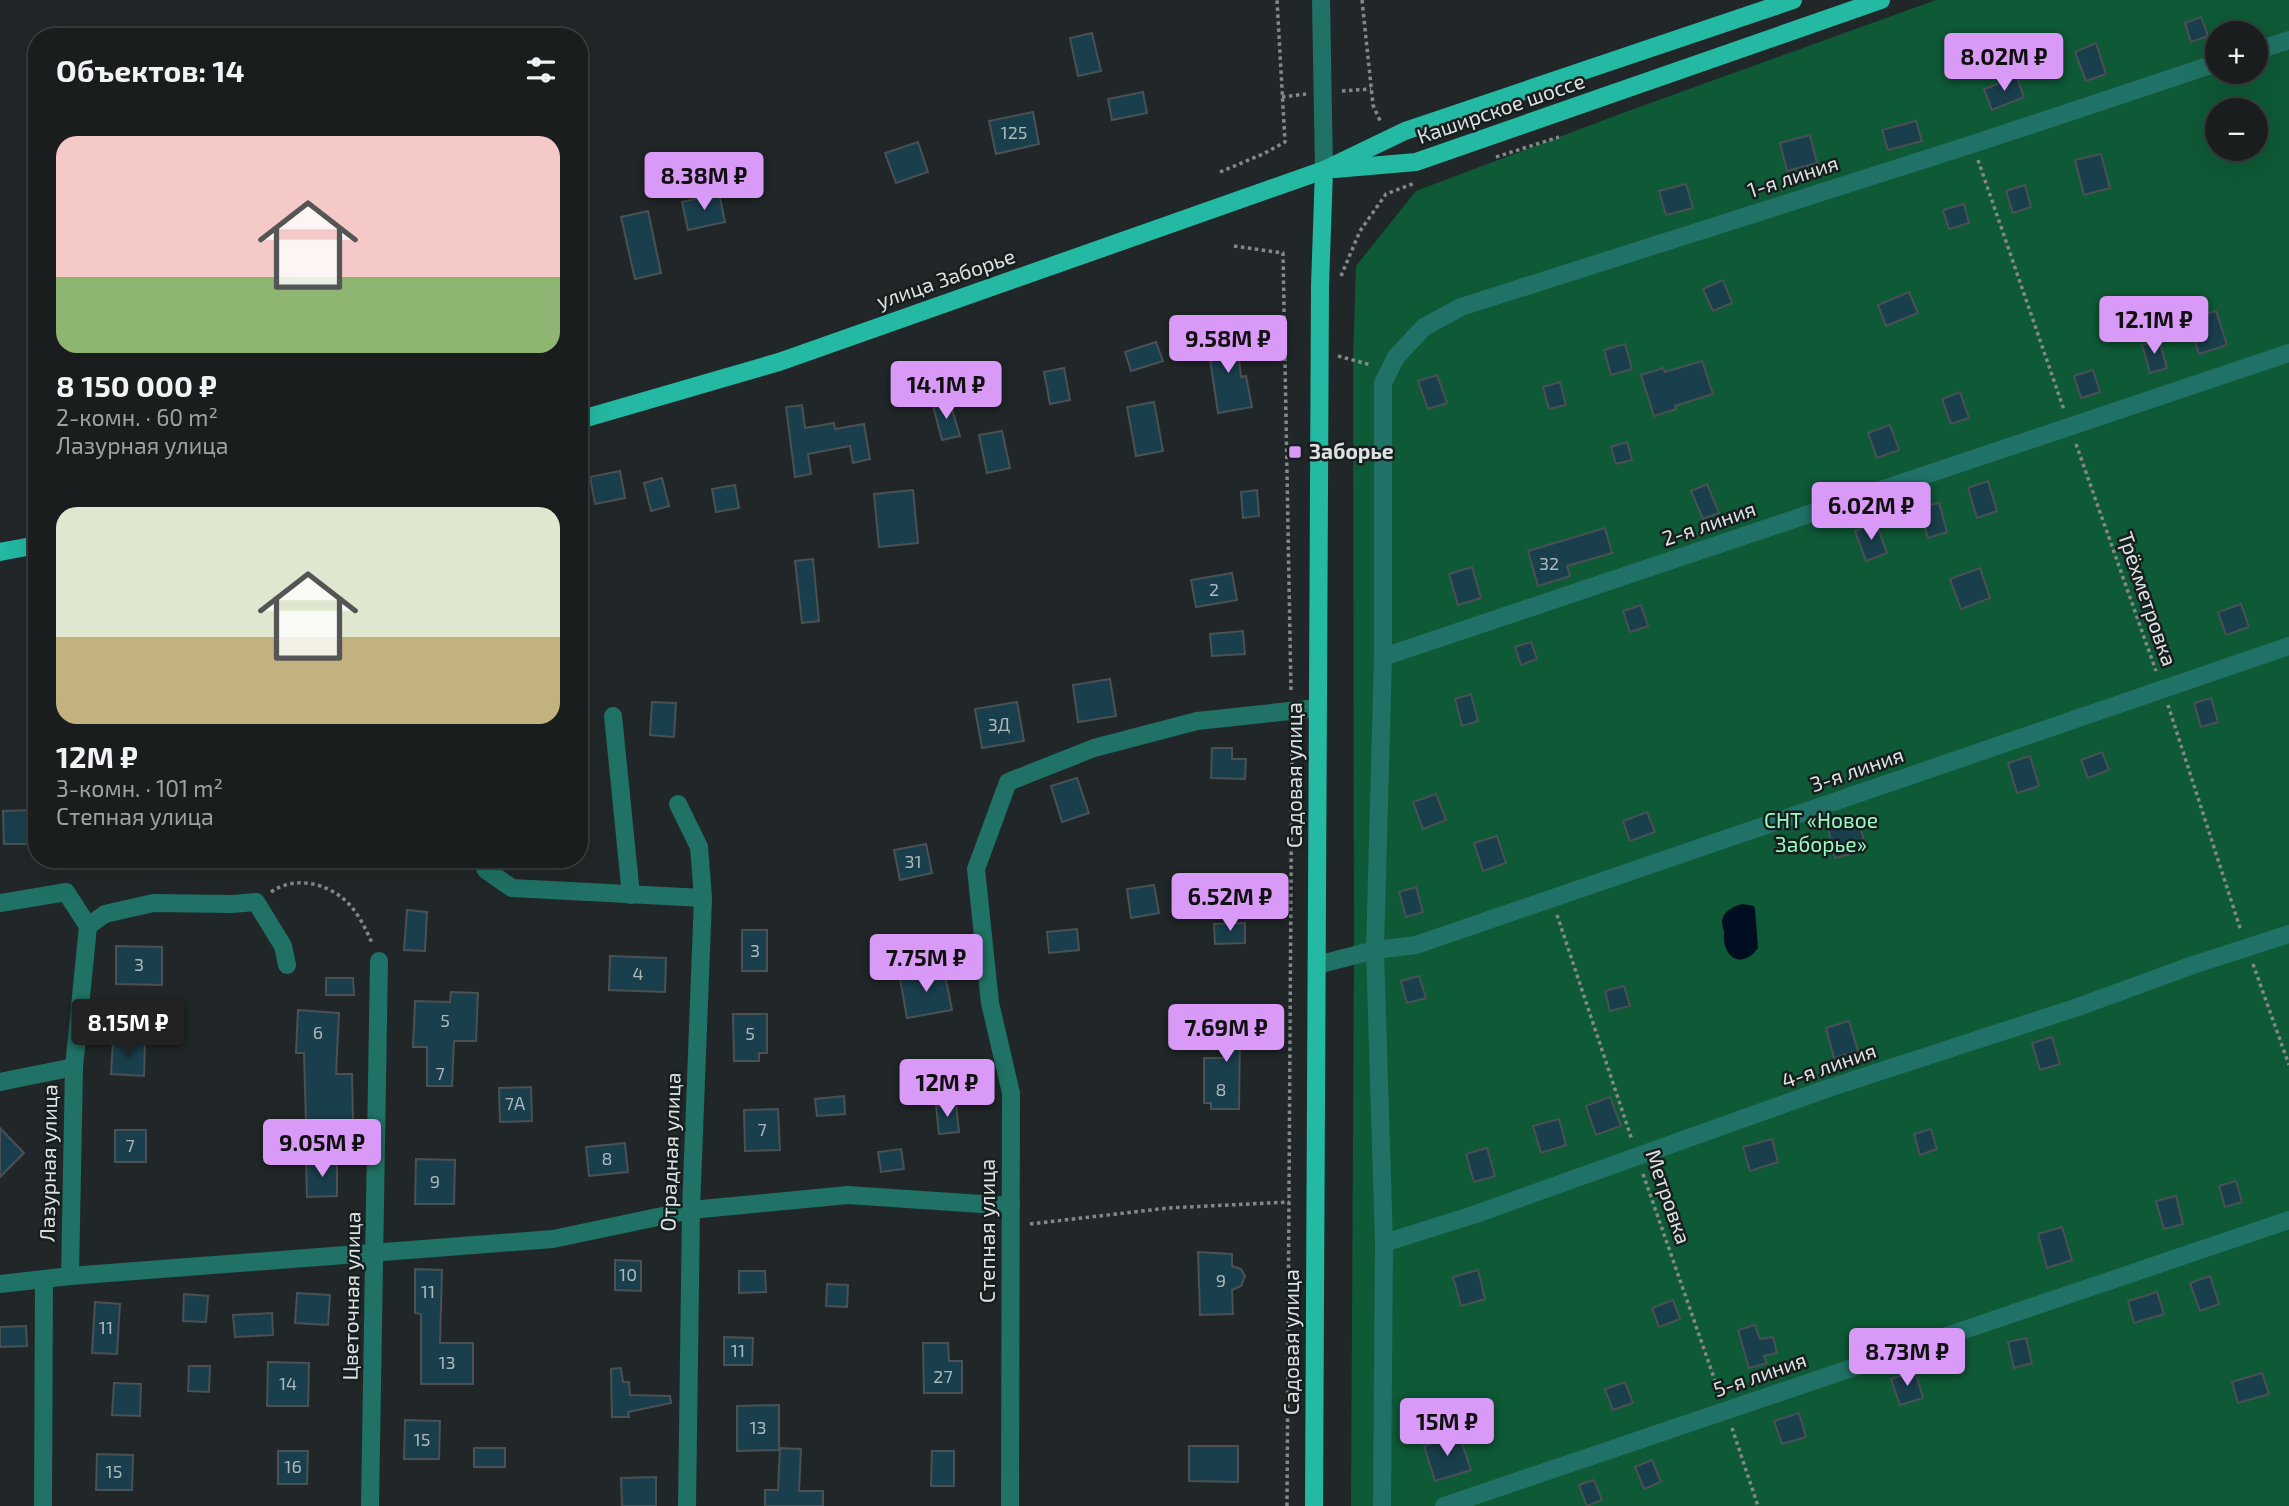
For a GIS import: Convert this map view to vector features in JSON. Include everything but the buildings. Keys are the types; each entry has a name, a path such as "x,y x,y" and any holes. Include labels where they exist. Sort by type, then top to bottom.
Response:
{"main road":[{"name":"Каширское шоссе","path":"1324,170 1405,131 1793,0"},
{"name":"Каширское шоссе","path":"1324,170 1416,162 1881,0"},
{"name":"улица Заборье","path":"588,417 779,362 1324,170"},
{"name":"Садовая улица","path":"1314,1506 1320,286 1324,170"},
{"path":"0,552 28,547"}],"street":[{"path":"1321,0 1324,170"},
{"path":"2268,47 2289,40"},
{"name":"1-я линия","path":"1393,363 1424,327 1461,307 2205,67"},
{"name":"2-я линия","path":"1383,657 2289,353"},
{"path":"1382,1506 1384,1243 1376,950 1383,657 1383,383 1393,363"},
{"name":"3-я линия","path":"1317,965 1376,950 1416,945 2289,646"},
{"name":"Степная улица","path":"1010,1506 1011,1093 990,1003 976,869 1008,782 1094,748 1197,721 1318,708"},
{"path":"612,716 631,895"},
{"name":"Отрадная улица","path":"678,804 699,846 702,898 691,1210 687,1506"},
{"path":"485,868 512,888 702,898"},
{"path":"0,903 66,892 88,926 105,914 153,903 256,902 283,946 287,965"},
{"name":"Лазурная улица","path":"71,1276 74,1067 88,926"},
{"name":"4-я линия","path":"1384,1243 1473,1215 1826,1089 2289,934"},
{"name":"Цветочная улица","path":"370,1506 379,961"},
{"path":"0,1082 74,1067"},
{"path":"0,1284 71,1276 553,1239 691,1210 848,1195 1011,1206"},
{"name":"5-я линия","path":"1444,1506 2289,1220"},
{"path":"43,1506 44,1281"}],"path":[{"path":"1220,172 1285,142 1277,0"},
{"path":"1362,0 1373,105 1389,139"},
{"path":"1490,158 1559,137"},
{"name":"Трёхметровка","path":"1973,144 2289,1065"},
{"path":"1397,164 1405,187"},
{"path":"1336,286 1360,231 1386,194 1416,183"},
{"path":"1234,246 1283,253 1292,710 1287,1506"},
{"path":"1338,355 1393,363"},
{"path":"256,902 276,888 298,881 325,887 347,901 366,930 379,961"},
{"name":"Метровка","path":"1552,898 1637,1156 1758,1506"},
{"path":"1011,1226 1168,1208 1289,1202"}],"green space":[{"name":"СНТ «Новое Заборье»","path":"1936,0 2289,0 2289,1506 1351,1506 1353,360 1356,266 1416,191"}],"water":[{"path":"1742,904 1754,906 1758,948 1752,955 1740,960 1730,955 1726,949 1722,922 1726,912"}],"place":[{"name":"Заборье","path":"1295,452"}]}
